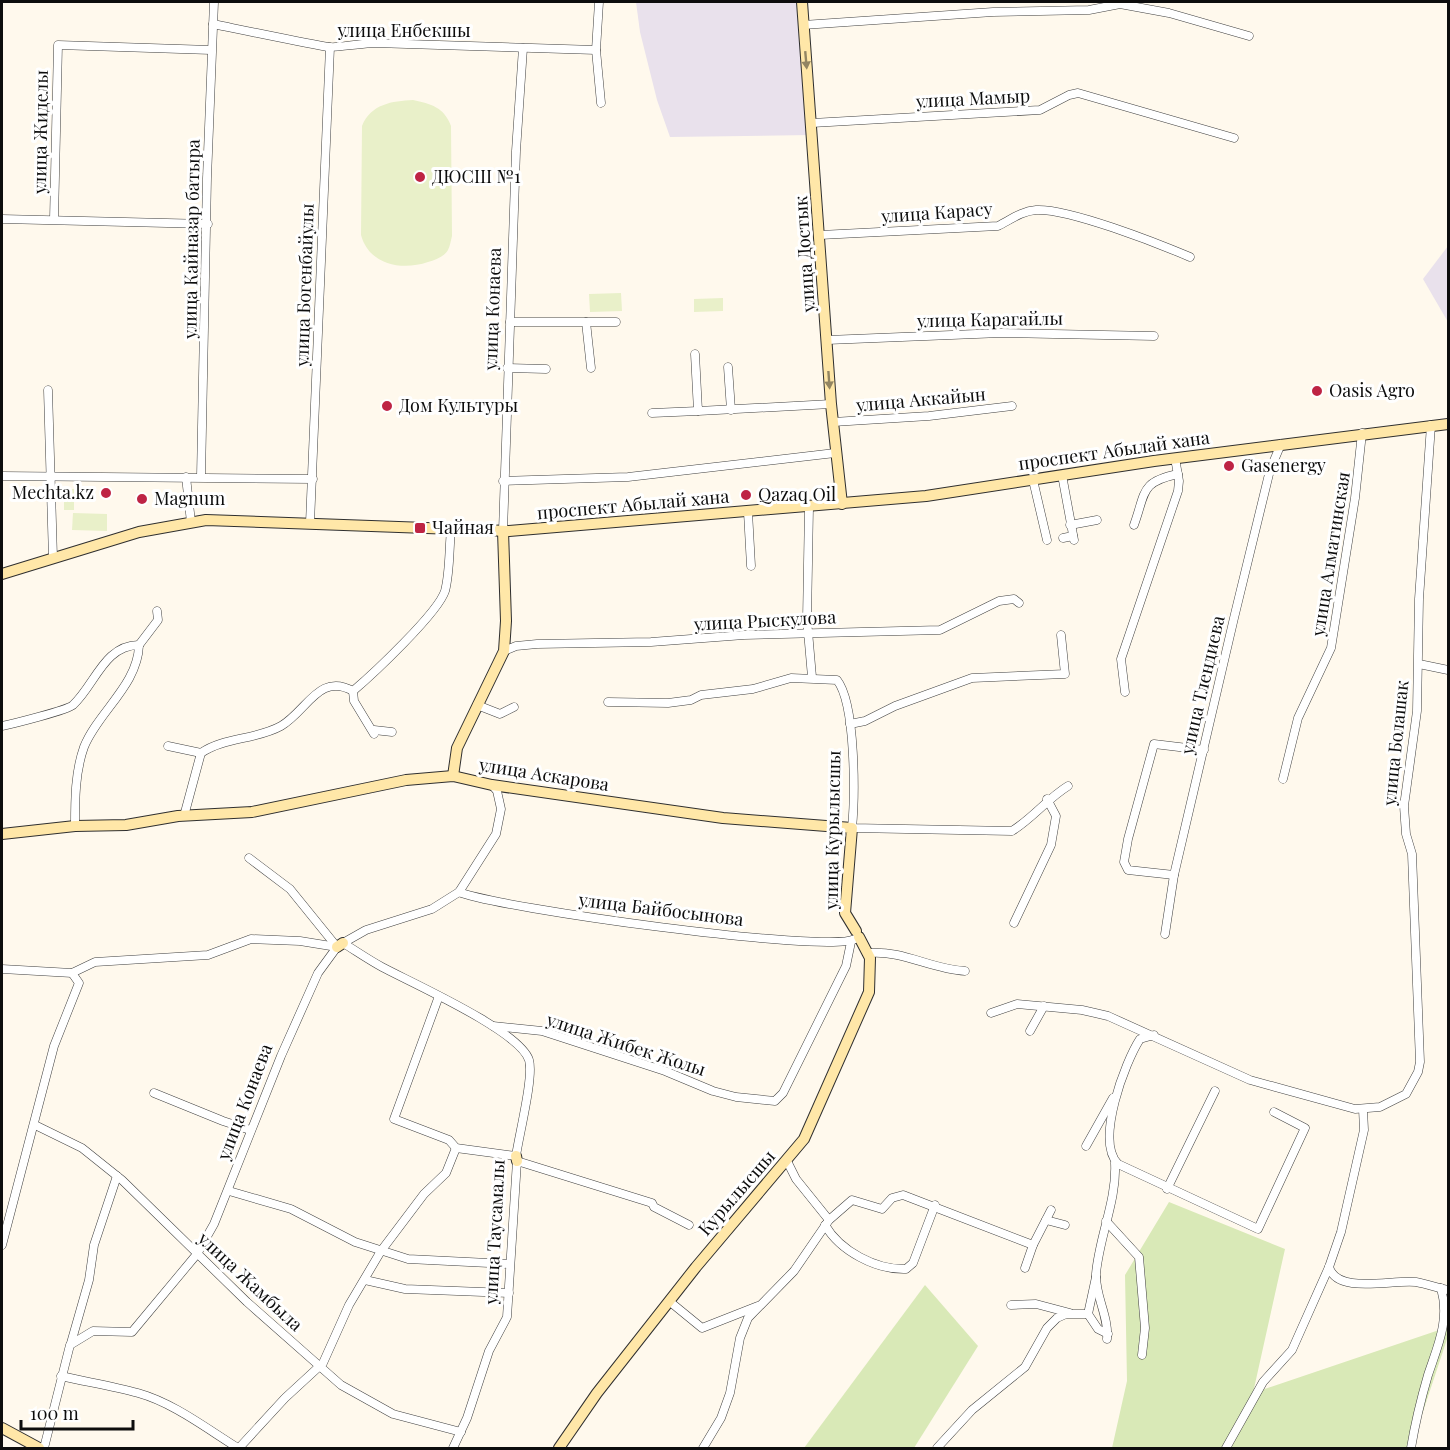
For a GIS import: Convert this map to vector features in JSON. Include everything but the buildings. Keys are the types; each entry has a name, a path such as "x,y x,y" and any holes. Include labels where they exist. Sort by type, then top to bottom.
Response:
{"street":[{"name":"улица Кайназар батыра","path":"201,477 214,2"},
{"path":"599,2 596,50 601,103"},
{"name":"улица Достык","path":"802,2 831,404 842,504"},
{"path":"803,26 1120,4 1169,13 1249,36"},
{"name":"улица Енбекшы","path":"213,24 315,42 330,47 352,43 596,50"},
{"name":"улица Жиделы","path":"54,219 58,45 211,50"},
{"name":"улица Богенбайулы","path":"310,523 330,47"},
{"name":"улица Конаева","path":"453,776 457,748 477,705 494,676 504,651 507,621 503,481 523,48"},
{"name":"улица Мамыр","path":"812,123 1040,110 1069,95 1078,93 1234,138"},
{"name":"улица Карасу","path":"820,236 998,226 1023,213 1043,210 1106,227 1190,257"},
{"name":"улица Жиделы","path":"2,219 208,224"},
{"path":"510,322 616,322"},
{"path":"586,322 591,368"},
{"name":"улица Карагайлы","path":"827,339 1001,333 1154,336"},
{"path":"694,354 698,411"},
{"path":"728,367 731,410"},
{"path":"507,368 546,369"},
{"path":"48,390 49,446 53,477 53,558"},
{"path":"652,412 831,404"},
{"name":"улица Аккайын","path":"833,422 929,416 1012,406"},
{"name":"проспект Абылай хана","path":"2,574 139,532 206,519 503,531 926,496 1175,458 1449,424"},
{"name":"улица Болашак","path":"1363,1109 1380,1107 1406,1094 1415,1079 1420,1062 1412,854 1406,834 1404,806 1417,711 1419,599 1431,426"},
{"name":"улица Алматинская","path":"1283,779 1298,718 1331,648 1355,498 1362,433"},
{"name":"улица Тлендиева","path":"1165,934 1174,875 1269,470 1281,444"},
{"path":"503,481 628,477 835,453"},
{"path":"1125,692 1121,659 1178,491 1175,458"},
{"path":"1134,525 1149,484 1155,479 1178,474"},
{"path":"2,476 313,479"},
{"path":"1062,476 1073,538 1063,538"},
{"path":"186,477 191,522"},
{"path":"1033,480 1047,540"},
{"path":"608,702 679,701 701,695 753,689 780,680 812,677 809,633 809,507"},
{"path":"748,512 751,566"},
{"path":"1070,525 1097,520"},
{"path":"353,691 377,671 394,650 432,614 444,592 451,530"},
{"name":"улица Рыскулова","path":"504,651 516,646 537,644 651,642 809,633 940,630 999,601 1014,599 1019,603"},
{"path":"75,826 76,788 85,745 134,667 139,645 158,620 157,611"},
{"path":"850,724 972,678 1065,674 1061,635"},
{"path":"2,726 71,708 109,656 122,648 139,645"},
{"path":"1419,664 1449,670"},
{"name":"улица Курылысшы","path":"812,677 837,680 841,686 850,724 852,828 845,913 855,936 869,953 871,976"},
{"path":"168,746 201,753 223,743 258,736 281,726 306,705 314,695 330,685 343,685 353,691"},
{"path":"353,691 354,701 374,732 392,732"},
{"path":"477,705 500,714 514,707"},
{"path":"1174,875 1128,870 1124,862 1128,839 1154,744 1204,750"},
{"path":"184,816 201,753"},
{"name":"улица Аскарова","path":"2,834 75,826 126,825 184,816 252,812 406,780 453,776 492,785 723,818 852,828 1012,831 1023,824 1047,799 1068,786"},
{"name":"улица Конаева","path":"70,1345 93,1331 132,1332 197,1254 229,1191 250,1130 318,973 340,945 366,930 432,909 459,892 496,834 501,809 497,791 492,785"},
{"path":"1014,923 1051,845 1056,816 1047,799"},
{"path":"249,858 290,889 340,945"},
{"name":"улица Байбосынова","path":"459,892 510,904 638,924 806,942 855,936"},
{"name":"улица Жибек Жолы","path":"2,969 72,973 95,962 208,955 250,939 294,940 340,945 439,996 491,1026 542,1031 736,1097 775,1101 783,1093 846,966 855,936"},
{"path":"869,953 896,954 927,965 965,971"},
{"path":"2,1245 4,1227 35,1125 54,1046 77,993 79,983 72,973"},
{"name":"Курылысшы","path":"559,1449 587,1407 669,1301 804,1139 869,992 871,976"},
{"path":"439,996 394,1119 449,1140 456,1149 517,1159 623,1192 652,1203 654,1207 689,1225"},
{"path":"991,1013 1017,1004 1108,1016 1250,1080 1325,1102 1363,1109 1364,1130 1341,1232 1329,1267 1292,1350 1263,1382 1226,1449"},
{"path":"1030,1030 1044,1006"},
{"name":"улица Таусамалы","path":"453,1449 489,1351 507,1317 517,1159 530,1062 521,1049 491,1026"},
{"path":"1086,1146 1118,1089 1132,1052 1140,1039 1154,1035"},
{"path":"1096,1276 1108,1324 1107,1337 1098,1329 1088,1314 1116,1174 1109,1146 1118,1089"},
{"path":"1167,1189 1215,1091"},
{"path":"154,1093 250,1130"},
{"path":"1115,1163 1167,1189 1258,1229 1305,1128 1274,1112"},
{"name":"улица Жамбыла","path":"35,1125 82,1149 117,1176 319,1368 341,1385 393,1414 461,1432"},
{"path":"61,1376 138,1393 156,1400 204,1426 238,1449 285,1398 319,1368 334,1345 349,1305 381,1251 424,1194 446,1173 456,1149"},
{"path":"787,1161 796,1179 827,1223 834,1240 871,1262 893,1270 906,1269 913,1263 935,1205"},
{"path":"44,1449 61,1376 89,1280 94,1245 117,1176"},
{"path":"229,1191 291,1209 355,1242 381,1251 420,1261 509,1264"},
{"path":"703,1449 721,1418 730,1393 740,1338 748,1318 794,1271 827,1223 855,1199 882,1209 892,1198 903,1195 935,1205 1033,1245"},
{"path":"1025,1268 1033,1245 1051,1210"},
{"path":"1046,1220 1065,1225"},
{"path":"1106,1221 1139,1257 1144,1328 1142,1355"},
{"path":"1329,1267 1331,1275 1337,1280 1416,1282 1445,1289 1446,1320 1418,1410 1411,1449"},
{"path":"365,1280 405,1289 509,1293"},
{"path":"669,1301 702,1328 759,1306"},
{"path":"1011,1305 1055,1307 1071,1314"},
{"path":"937,1449 972,1410 1025,1367 1052,1323 1066,1314 1088,1314"},
{"path":"2,1428 39,1449"}],"shaded area":[{"path":"636,2 798,2 811,135 670,137 657,100 640,32"},
{"path":"1448,246 1448,322 1423,279"}],"green space":[{"path":"413,100 441,110 451,126 452,236 444,255 418,265 408,266 379,259 365,245 361,235 362,126 377,108 397,101"},
{"path":"621,293 622,311 590,312 589,294"},
{"path":"723,298 723,311 694,312 694,299"},
{"path":"64,489 74,489 74,510 64,510"},
{"path":"73,513 107,514 107,531 72,530"},
{"path":"1169,1202 1285,1249 1253,1393 1448,1327 1448,1336 1411,1448 1112,1448 1127,1381 1125,1275"},
{"path":"925,1285 978,1346 914,1448 804,1448"}],"place":[{"name":"ДЮСШ №1","path":"420,177"},
{"name":"Oasis Agro","path":"1317,391"},
{"name":"Дом Культуры","path":"387,406"},
{"name":"Gasenergy","path":"1229,466"},
{"name":"Mechta.kz","path":"106,493"},
{"name":"Qazaq Oil","path":"746,495"},
{"name":"Magnum","path":"142,499"},
{"name":"Чайная","path":"420,528"}]}
